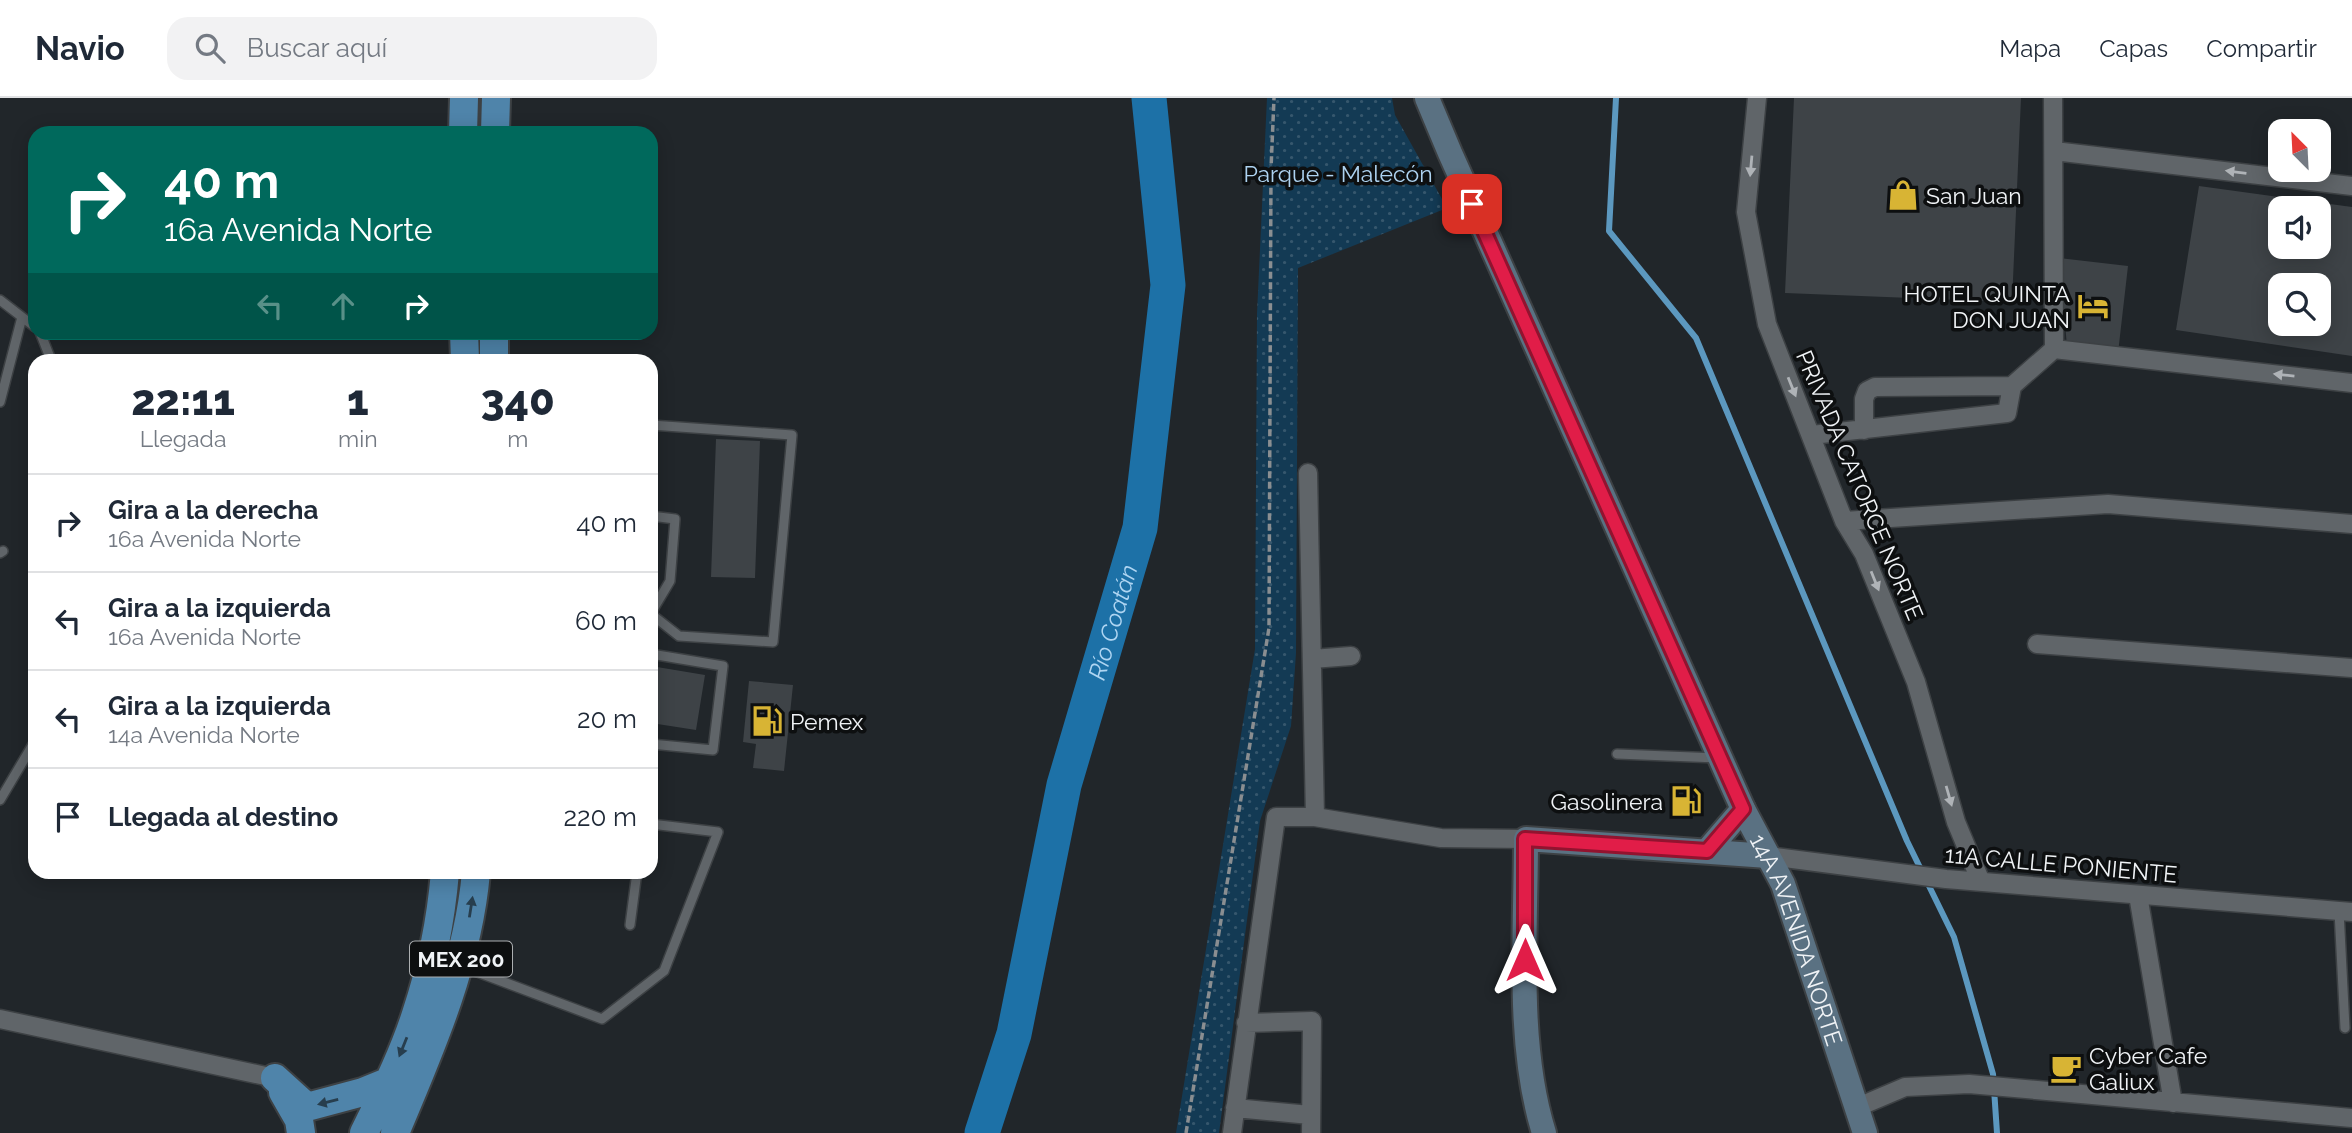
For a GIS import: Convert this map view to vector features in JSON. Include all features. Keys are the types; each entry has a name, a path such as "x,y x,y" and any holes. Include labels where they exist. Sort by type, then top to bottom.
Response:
{"highway":[{"path":"463,126 464,98"},
{"path":"495,126 496,98"},
{"name":"MEX 200","path":"365,1133 390,1081 416,1014 432,951 444,879"},
{"name":"MEX 200","path":"400,1121 460,966 475,879"},
{"path":"275,1078 307,1107 354,1095 390,1081"},
{"path":"275,1078 299,1120 301,1133"}],"main road":[{"name":"14A AVENIDA NORTE","path":"1427,98 1743,809 1783,884 1866,1133"},
{"path":"1707,851 1743,809"},
{"path":"1544,1133 1537,1111 1526,1042 1525,839 1768,856"}],"street":[{"name":"PRIVADA CATORCE NORTE","path":"1757,98 1746,212 1767,324 1844,521 1864,554 1916,682 1956,822 1981,882"},
{"path":"2053,98 2054,349"},
{"path":"2053,150 2352,186"},
{"path":"1811,435 2007,414 2012,386 2054,349 2352,383"},
{"path":"1864,430 1864,400 1867,391 1875,387 2012,386"},
{"path":"1308,473 1315,817"},
{"path":"1844,521 2108,504 2352,524"},
{"path":"2037,644 2352,668"},
{"path":"1312,659 1351,656"},
{"path":"1232,1133 1276,817 1315,817 1441,838 1525,839"},
{"name":"11A CALLE PONIENTE","path":"1768,856 1912,876 2346,911"},
{"path":"2138,895 2173,1103"},
{"path":"0,1018 275,1078"},
{"path":"1235,1108 1310,1124 1312,1021 1246,1023"},
{"path":"1858,1107 1905,1087 1969,1084 2352,1118"}],"lane":[{"path":"0,300 28,322"},
{"path":"0,402 22,317"},
{"path":"658,425 792,435 773,642 679,636 658,620"},
{"path":"658,517 675,519 670,581 658,602"},
{"path":"658,655 723,666 713,750 658,745"},
{"path":"0,800 28,753"},
{"path":"1617,754 1720,758"},
{"path":"460,966 602,1019 664,971 718,832 658,825"},
{"path":"630,925 636,879"},
{"path":"2345,1028 2346,911"}],"path":[{"path":"1186,1133 1269,628 1271,169 1274,98"}],"green space":[{"name":"Parque - Malecón","path":"1267,98 1392,98 1395,115 1447,208 1298,268 1296,653 1291,726 1260,821 1219,1133 1176,1133 1255,649 1257,314"}],"building":[{"name":"San Juan","path":"1794,98 2021,98 2012,302 1785,293"},
{"path":"2199,186 2272,196 2268,196 2268,259 2331,259 2331,204 2352,207 2352,356 2176,330"},
{"name":"HOTEL QUINTA DON JUAN","path":"2059,258 2128,266 2118,353 2067,346"},
{"path":"716,439 760,441 755,578 711,577"},
{"path":"658,667 705,675 696,730 658,724"},
{"path":"749,681 793,685 784,771 753,768 756,744 743,742"}],"waterway":[{"name":"Río Coatán","path":"982,1133 1014,1034 1064,785 1140,528 1168,285 1149,98"},
{"path":"1616,98 1609,231 1696,338 1907,841 1954,937 1993,1074 1997,1133"}],"place":[{"name":"San Juan","path":"1903,195"},
{"name":"HOTEL QUINTA DON JUAN","path":"2093,306"},
{"name":"Pemex","path":"767,721"},
{"name":"Gasolinera","path":"1686,801"},
{"name":"Cyber Cafe Galiux","path":"2066,1068"}],"route":[{"path":"1472,204 1743,809 1707,851 1525,839 1525,960"}]}
